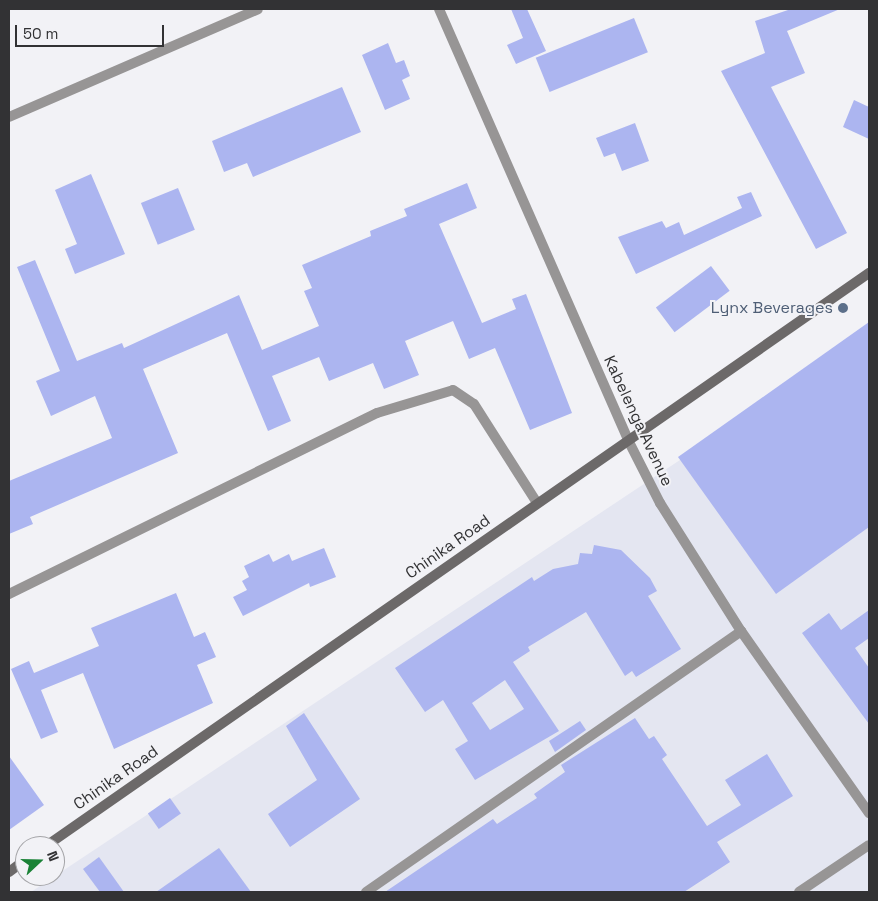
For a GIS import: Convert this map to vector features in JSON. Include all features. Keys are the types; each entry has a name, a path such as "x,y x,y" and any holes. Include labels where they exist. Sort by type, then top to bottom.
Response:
{"main road":[{"name":"Chinika Road","path":"60,836 869,274"}],"street":[{"path":"9,117 258,9"},
{"name":"Kabelenga Avenue","path":"439,9 628,440 660,503 741,631 869,813"},
{"path":"9,594 377,414 453,390 474,404 537,503"},
{"path":"366,892 741,631"},
{"path":"799,892 869,845"}],"shaded area":[{"path":"869,326 869,892 31,892 40,886 65,886 65,869 719,434"}],"building":[{"path":"511,9 527,9 546,51 516,64 507,45 523,38"},
{"path":"791,9 840,9 787,31 805,73 771,87 847,233 816,249 721,71 765,53 755,21"},
{"path":"634,18 648,52 550,92 536,58"},
{"path":"388,43 396,63 404,60 410,76 402,80 410,99 385,110 362,55"},
{"path":"342,87 361,132 253,177 247,163 224,172 212,141"},
{"path":"854,100 869,107 869,139 843,127"},
{"path":"635,123 649,161 622,171 615,153 604,157 596,138"},
{"path":"91,174 125,254 75,274 65,249 77,244 55,190"},
{"path":"467,183 477,208 439,224 482,323 516,309 512,299 526,294 572,413 530,430 495,348 469,359 453,321 405,341 419,375 384,389 373,363 329,381 319,357 272,376 291,421 268,431 227,333 143,369 178,453 30,517 33,524 9,534 9,481 112,438 95,396 51,416 36,381 60,371 17,267 35,260 77,361 122,343 124,348 239,295 262,350 319,326 304,291 312,288 302,265 371,236 370,231 407,216 404,209"},
{"path":"178,188 195,230 158,245 141,203"},
{"path":"751,192 762,216 636,274 618,237 662,221 666,228 679,222 684,235 742,208 737,197"},
{"path":"711,266 730,291 675,332 656,308"},
{"path":"869,322 869,527 776,594 678,457"},
{"path":"594,545 621,550 650,578 657,591 648,596 681,649 636,677 632,671 625,676 586,612 528,647 530,651 513,662 559,731 475,780 455,749 468,741 443,700 425,712 395,668 532,577 534,581 553,569 578,564 580,553 592,554","holes":["505,680 524,709 490,730 472,703"]},
{"path":"324,548 336,577 310,587 309,583 243,616 233,597 247,590 242,581 249,577 244,566 269,554 273,562 289,554 292,561"},
{"path":"176,593 194,637 205,632 216,657 197,665 213,703 114,749 83,673 41,690 58,732 41,739 11,669 29,661 34,673 99,646 91,628"},
{"path":"869,610 869,638 855,648 869,668 869,724 802,633 829,613 841,630"},
{"path":"304,713 360,799 290,847 268,814 317,780 286,726"},
{"path":"635,718 649,739 654,736 667,755 662,759 707,826 741,805 725,780 767,754 793,796 717,842 730,862 684,892 385,892 493,819 497,824 537,798 534,794 565,772 561,765"},
{"path":"580,721 586,730 555,752 549,741"},
{"path":"9,756 44,805 9,830"},
{"path":"170,798 181,814 159,829 148,813"},
{"path":"219,848 251,892 156,892"},
{"path":"99,857 124,892 100,892 83,869"}],"place":[{"name":"Lynx Beverages","path":"843,308"}]}
